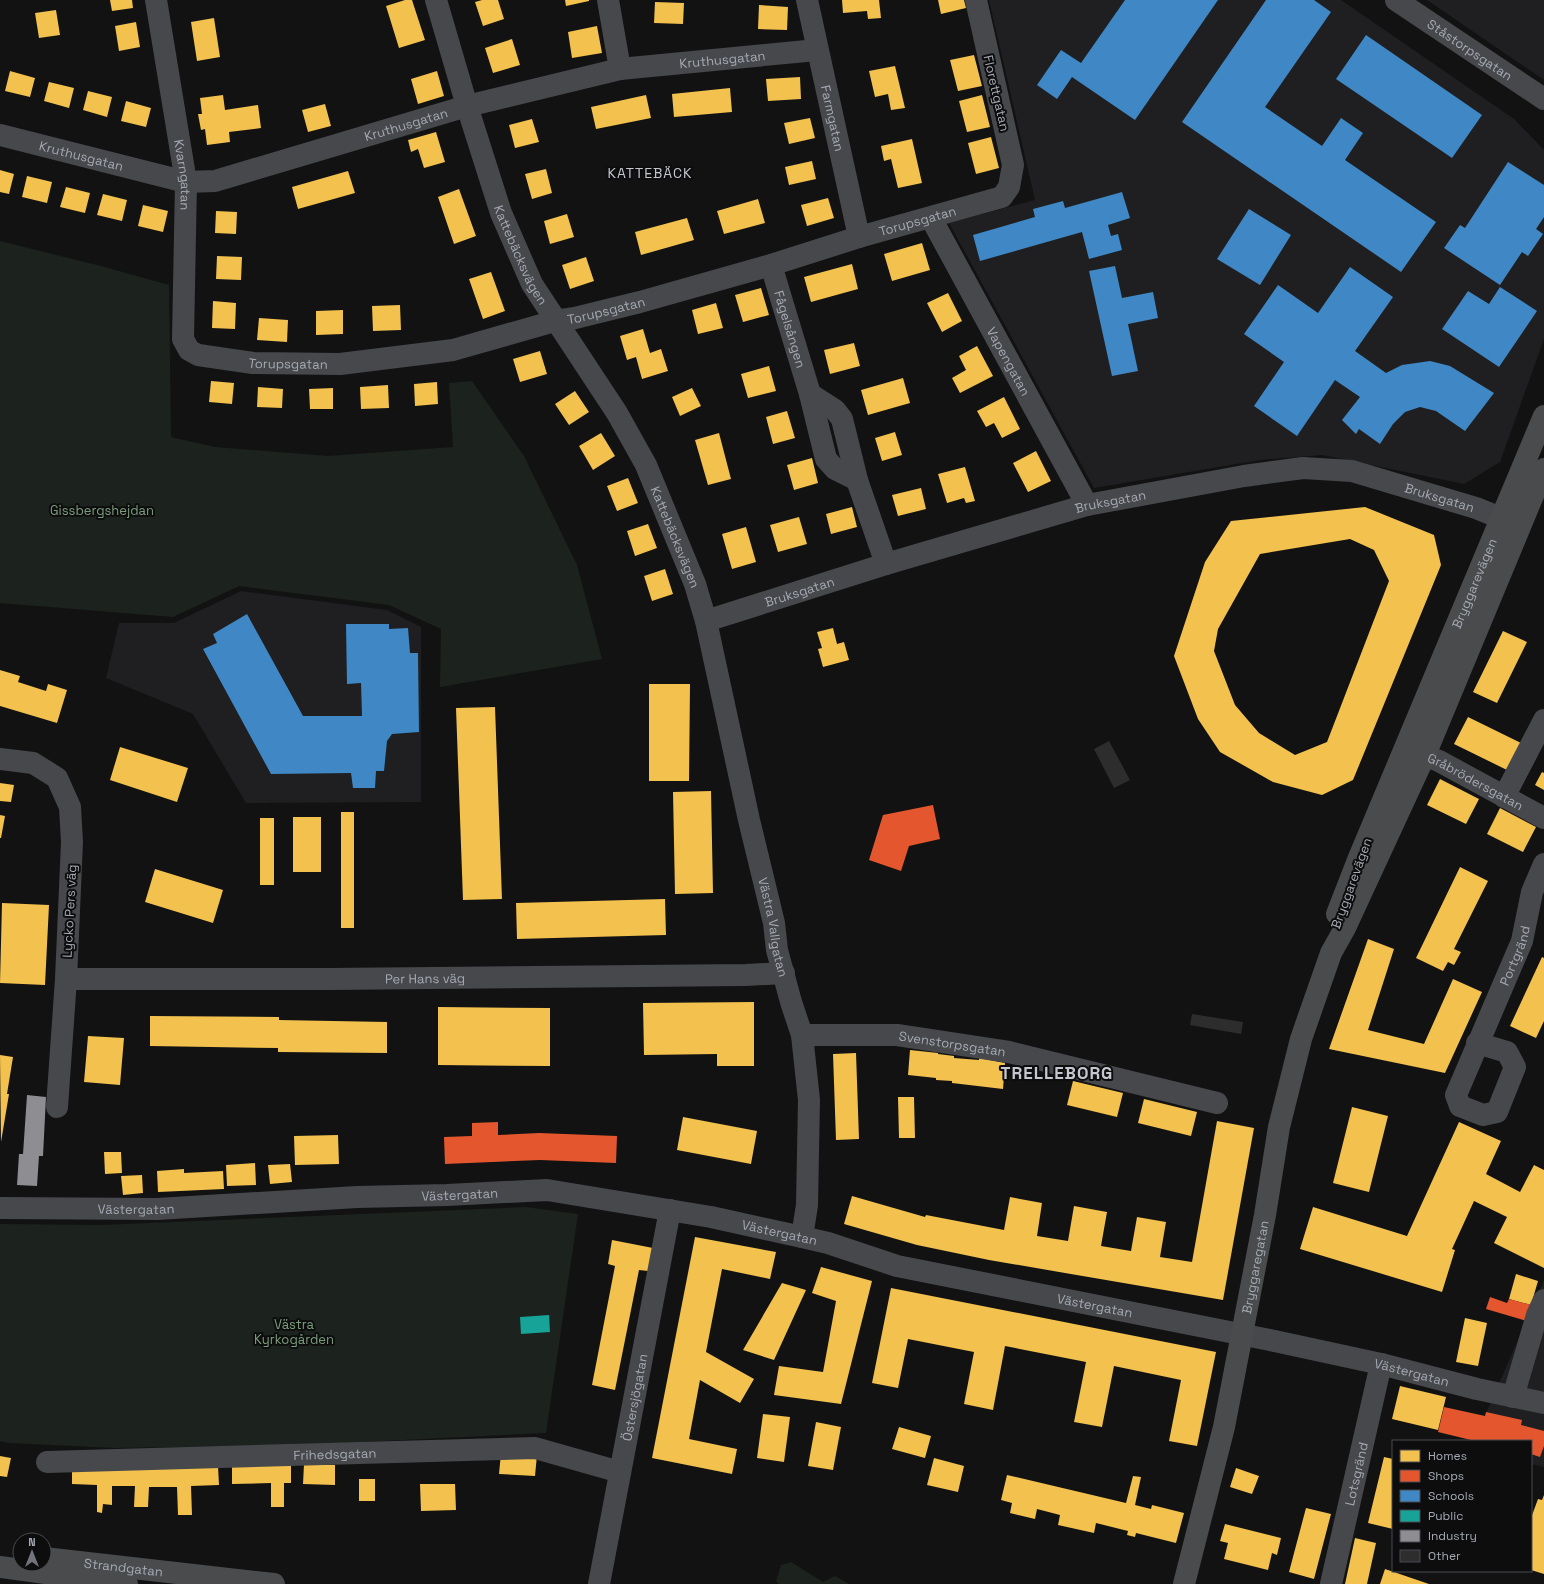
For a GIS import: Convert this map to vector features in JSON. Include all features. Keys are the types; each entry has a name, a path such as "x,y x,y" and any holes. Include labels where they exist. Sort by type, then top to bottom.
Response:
{"main road":[{"name":"Bryggarevägen","path":"1331,952 1345,928 1415,752 1510,522 1544,416"},
{"name":"Bryggarevägen","path":"1510,522 1544,469"},
{"name":"Bryggaregatan","path":"1184,1584 1224,1427 1266,1215 1279,1127 1300,1039 1331,952"},
{"path":"0,1552 12,1554"},
{"name":"Strandgatan","path":"52,1559 274,1584"},
{"name":"Strandgatan","path":"0,1567 127,1584"}],"street":[{"name":"Kvarngatan","path":"156,0 186,182 183,339 189,350"},
{"name":"Kattebäcksvägen","path":"436,0 467,106 501,213 532,284 617,413 646,465 695,584 706,620"},
{"path":"608,0 620,69"},
{"name":"Farmgatan","path":"807,0 859,237"},
{"name":"Florettgatan","path":"976,0 1013,165 1009,187"},
{"name":"Ståstorpsgatan","path":"1396,0 1544,99"},
{"name":"Kruthusgatan","path":"0,135 186,182 215,181 467,106 620,69 817,50"},
{"name":"Torupsgatan","path":"189,350 198,355 253,363 340,364 453,350 555,321 575,318 640,302 771,265 859,237 1002,197 1009,187"},
{"name":"Vapengatan","path":"931,218 1087,504"},
{"name":"Fågelsången","path":"771,265 810,394 826,459 835,469 857,480 886,564"},
{"name":"Bruksgatan","path":"706,620 1087,504 1244,476 1304,468 1352,471 1476,508 1510,522"},
{"name":"Västra Vallgatan","path":"706,620 749,820 774,923 777,950 802,1035 809,1100 807,1206 802,1237"},
{"path":"1504,797 1544,720"},
{"name":"Gråbrödersgatan","path":"1415,752 1439,761 1544,818"},
{"name":"Lycko Pers väg","path":"0,760 33,764 57,778 70,807 72,842 66,979 56,1108"},
{"name":"Portgränd","path":"1477,1043 1522,941 1532,892 1544,864"},
{"name":"Per Hans väg","path":"66,979 435,978 746,975 784,973"},
{"name":"Svenstorpsgatan","path":"802,1035 897,1035 1009,1052 1217,1103"},
{"name":"Västergatan","path":"0,1208 157,1209 357,1197 447,1195 547,1190 670,1210 802,1237 828,1243 897,1266 1381,1364 1470,1388 1544,1403"},
{"name":"Östersjögatan","path":"598,1584 670,1210"},
{"path":"1513,1397 1537,1315 1544,1300"},
{"name":"Lotsgränd","path":"1331,1584 1381,1364"},
{"name":"Frihedsgatan","path":"47,1462 535,1448 620,1472"}],"shaded area":[{"path":"989,0 1341,0 1514,119 1544,150 1544,339 1500,462 1464,484 1322,455 1260,460 1094,488 949,223 1035,200"},
{"path":"1427,0 1544,0 1544,80"},
{"path":"241,591 387,610 421,627 421,802 246,803 193,714 106,678 119,623 174,623"},
{"path":"1544,1280 1544,1467 1532,1464 1532,1440 1474,1440"}],"green space":[{"name":"Gissbergshejdan","path":"0,241 101,266 169,285 171,437 215,447 328,456 453,447 449,383 472,381 524,456 577,565 602,659 440,687 441,629 389,605 239,586 173,617 0,603"},
{"name":"Västra Kyrkogården","path":"525,1207 578,1214 546,1433 301,1445 115,1448 9,1443 0,1441 0,1224 102,1225"},
{"path":"791,1562 823,1582 835,1576 849,1584 779,1584 776,1581 781,1565"}],"building: Homes":[{"path":"110,0 132,0 133,8 112,11"},
{"path":"405,0 412,0 425,40 399,48 386,6"},
{"path":"482,0 498,0 504,19 483,26 475,2"},
{"path":"565,0 589,0 589,1 566,6"},
{"path":"842,0 879,0 881,18 868,19 867,11 843,13"},
{"path":"938,0 964,0 966,8 941,14"},
{"path":"655,2 684,3 683,24 654,23"},
{"path":"759,5 788,7 787,30 758,29"},
{"path":"56,10 60,35 39,38 35,13"},
{"path":"214,18 220,57 197,61 191,22"},
{"path":"136,22 140,47 119,51 115,26"},
{"path":"597,26 602,53 572,58 568,32"},
{"path":"512,39 520,65 493,73 485,48"},
{"path":"974,55 982,86 958,91 950,60"},
{"path":"895,66 905,108 891,110 888,94 875,97 869,71"},
{"path":"10,71 35,78 30,97 5,91"},
{"path":"437,71 444,96 418,104 411,79"},
{"path":"800,77 801,99 768,101 766,79"},
{"path":"49,82 74,88 69,108 44,101"},
{"path":"730,88 732,112 674,117 672,94"},
{"path":"88,91 112,97 107,117 83,110"},
{"path":"223,95 225,110 258,105 261,128 229,132 230,142 207,145 205,129 201,130 198,114 202,114 200,98"},
{"path":"646,95 651,118 596,129 591,107"},
{"path":"982,95 990,127 967,132 959,101"},
{"path":"126,101 151,108 146,127 121,121"},
{"path":"325,104 331,126 308,132 302,110"},
{"path":"810,118 815,138 789,144 784,123"},
{"path":"532,119 539,142 515,148 509,125"},
{"path":"436,132 445,162 424,168 418,149 411,152 408,140"},
{"path":"991,137 999,168 976,174 968,143"},
{"path":"912,139 922,183 898,188 891,159 884,161 881,146"},
{"path":"812,161 816,179 789,185 785,167"},
{"path":"546,169 552,193 532,199 525,174"},
{"path":"0,170 14,174 9,194 0,192"},
{"path":"348,171 355,193 298,209 292,187"},
{"path":"27,176 52,182 47,203 22,197"},
{"path":"66,187 90,193 85,213 60,207"},
{"path":"459,189 476,236 454,244 438,197"},
{"path":"103,194 127,200 122,221 97,215"},
{"path":"828,198 834,218 807,226 801,205"},
{"path":"758,199 765,223 724,234 717,211"},
{"path":"143,205 168,211 163,232 138,226"},
{"path":"216,211 237,212 236,234 215,233"},
{"path":"567,214 574,237 550,244 544,221"},
{"path":"687,218 694,240 641,255 635,232"},
{"path":"922,243 930,270 892,281 884,254"},
{"path":"217,256 242,257 241,280 216,279"},
{"path":"586,257 594,281 570,289 562,265"},
{"path":"852,264 858,289 811,302 804,277"},
{"path":"491,272 505,311 483,319 469,279"},
{"path":"761,288 769,315 743,322 735,295"},
{"path":"948,293 962,321 942,332 927,303"},
{"path":"213,301 236,303 235,329 212,328"},
{"path":"716,303 723,328 698,334 692,310"},
{"path":"400,305 401,330 373,331 372,306"},
{"path":"343,310 343,334 316,335 316,311"},
{"path":"259,318 288,320 287,342 257,340"},
{"path":"643,329 650,353 661,349 668,371 642,379 636,357 627,360 620,336"},
{"path":"854,343 860,366 830,374 824,350"},
{"path":"977,346 993,376 960,393 952,378 966,370 959,356"},
{"path":"540,351 547,374 520,382 513,359"},
{"path":"769,366 776,391 748,398 741,374"},
{"path":"903,378 910,403 868,415 861,390"},
{"path":"211,381 234,383 232,404 209,402"},
{"path":"437,382 438,404 415,406 414,384"},
{"path":"388,385 389,408 361,409 360,387"},
{"path":"258,387 283,389 282,408 257,407"},
{"path":"333,388 333,409 310,409 309,389"},
{"path":"692,388 701,406 680,416 672,397"},
{"path":"575,391 589,412 569,425 555,404"},
{"path":"1004,397 1020,429 1002,438 994,423 986,427 977,411"},
{"path":"787,411 795,438 773,444 766,417"},
{"path":"895,432 902,455 882,461 875,438"},
{"path":"601,433 615,456 593,470 579,446"},
{"path":"719,433 731,479 708,485 695,440"},
{"path":"1036,451 1051,481 1028,492 1013,463"},
{"path":"812,458 818,483 794,490 787,465"},
{"path":"965,467 975,501 966,503 964,498 947,503 938,474"},
{"path":"628,478 638,503 617,511 607,486"},
{"path":"921,488 926,509 898,516 892,495"},
{"path":"852,507 857,527 831,534 826,514"},
{"path":"1365,507 1434,535 1441,565 1353,780 1322,795 1273,782 1220,752 1198,719 1174,656 1205,562 1231,521","holes":["1350,539 1374,550 1389,581 1327,742 1295,755 1259,733 1235,705 1214,651 1218,629 1260,554"]},
{"path":"799,517 807,544 778,552 770,525"},
{"path":"648,524 657,548 635,556 627,531"},
{"path":"746,527 756,562 732,569 722,534"},
{"path":"665,569 673,594 652,601 644,576"},
{"path":"833,628 837,644 844,642 849,660 823,667 818,649 822,648 817,632"},
{"path":"1503,631 1527,642 1497,703 1473,692"},
{"path":"0,670 20,676 18,682 46,691 48,684 67,690 57,723 0,706"},
{"path":"649,684 690,684 689,781 649,781"},
{"path":"495,707 502,899 463,900 456,708"},
{"path":"1468,717 1521,743 1507,770 1454,744"},
{"path":"120,747 188,768 177,802 110,780"},
{"path":"1542,772 1544,773 1544,790 1535,785"},
{"path":"1440,779 1479,799 1466,824 1427,805"},
{"path":"0,783 14,785 11,802 0,801"},
{"path":"711,791 713,893 675,894 673,792"},
{"path":"1500,808 1536,827 1523,852 1487,834"},
{"path":"341,812 354,812 354,928 341,928"},
{"path":"0,815 5,816 1,838 0,838"},
{"path":"293,817 321,817 321,872 293,872"},
{"path":"260,818 274,818 274,885 260,885"},
{"path":"1460,867 1488,881 1454,949 1461,952 1454,965 1448,962 1443,971 1416,958"},
{"path":"155,869 223,890 213,923 145,902"},
{"path":"665,899 666,935 517,939 516,903"},
{"path":"2,903 49,905 45,985 0,983"},
{"path":"1368,939 1394,949 1368,1030 1424,1044 1453,979 1482,992 1445,1073 1329,1049"},
{"path":"1542,957 1544,958 1544,1021 1536,1038 1510,1026"},
{"path":"754,1002 754,1066 717,1066 717,1054 644,1055 643,1003"},
{"path":"438,1007 550,1008 550,1066 438,1065"},
{"path":"150,1016 279,1017 279,1020 387,1022 387,1053 278,1052 278,1048 150,1046"},
{"path":"88,1036 124,1038 120,1085 84,1082"},
{"path":"910,1050 938,1053 954,1056 954,1058 979,1060 979,1058 1005,1063 1003,1089 952,1083 952,1081 936,1080 936,1078 908,1075"},
{"path":"856,1053 859,1139 836,1140 833,1054"},
{"path":"0,1055 13,1057 7,1094 9,1094 1,1142"},
{"path":"1073,1081 1123,1093 1117,1117 1067,1105"},
{"path":"898,1097 914,1097 915,1138 899,1138"},
{"path":"1144,1099 1197,1112 1191,1136 1138,1123"},
{"path":"1352,1107 1388,1116 1369,1192 1333,1183"},
{"path":"683,1117 757,1131 751,1164 677,1150"},
{"path":"1217,1121 1254,1128 1223,1300 989,1260 917,1245 844,1224 852,1196 925,1217 926,1215 1004,1230 1010,1197 1042,1203 1037,1236 1068,1241 1074,1206 1107,1212 1101,1246 1131,1251 1137,1217 1166,1222 1160,1257 1192,1262"},
{"path":"1459,1122 1501,1141 1486,1174 1520,1192 1534,1165 1544,1170 1544,1268 1494,1243 1507,1217 1474,1201 1452,1249 1455,1250 1442,1292 1300,1249 1313,1207 1407,1236"},
{"path":"338,1135 339,1164 295,1165 294,1136"},
{"path":"104,1152 121,1152 122,1173 105,1174"},
{"path":"255,1163 256,1185 227,1186 226,1165"},
{"path":"290,1164 292,1182 270,1184 268,1165"},
{"path":"184,1169 184,1173 223,1171 224,1189 158,1192 157,1171"},
{"path":"142,1175 143,1193 123,1195 121,1176"},
{"path":"695,1237 776,1252 770,1279 722,1269 706,1352 754,1379 740,1403 700,1380 689,1439 737,1449 732,1474 652,1458"},
{"path":"612,1240 653,1248 648,1271 639,1270 615,1390 592,1385 615,1266 608,1264"},
{"path":"821,1267 872,1281 841,1404 774,1395 779,1366 823,1372 836,1301 812,1293"},
{"path":"1516,1274 1538,1281 1531,1305 1509,1299"},
{"path":"782,1283 806,1290 774,1360 743,1350"},
{"path":"891,1288 1216,1352 1197,1446 1169,1441 1181,1380 1114,1366 1102,1427 1074,1422 1086,1362 1005,1346 993,1410 964,1404 974,1352 908,1339 898,1388 872,1383"},
{"path":"1465,1318 1487,1323 1478,1366 1456,1362"},
{"path":"1400,1386 1446,1397 1438,1430 1392,1419"},
{"path":"763,1414 790,1417 784,1462 757,1458"},
{"path":"816,1422 841,1427 833,1470 808,1466"},
{"path":"899,1427 931,1436 925,1458 892,1449"},
{"path":"501,1453 537,1455 535,1476 499,1474"},
{"path":"0,1456 11,1458 7,1477 0,1476"},
{"path":"1384,1457 1392,1459 1392,1529 1368,1523"},
{"path":"934,1458 964,1466 958,1492 927,1485"},
{"path":"291,1464 291,1483 284,1483 284,1507 271,1507 271,1483 232,1484 232,1465"},
{"path":"304,1464 335,1465 335,1485 303,1484"},
{"path":"218,1466 219,1485 191,1486 192,1515 178,1515 177,1487 149,1487 148,1507 134,1507 135,1486 112,1486 112,1505 103,1504 102,1513 97,1512 97,1485 72,1484 72,1467"},
{"path":"1236,1468 1259,1476 1252,1494 1230,1487"},
{"path":"1007,1475 1126,1503 1133,1476 1141,1477 1135,1505 1151,1509 1152,1505 1184,1513 1176,1543 1136,1533 1135,1537 1127,1535 1128,1531 1096,1523 1094,1533 1058,1525 1060,1515 1037,1509 1035,1519 1010,1513 1012,1503 1001,1500"},
{"path":"359,1479 375,1479 375,1501 359,1501"},
{"path":"420,1484 455,1484 456,1510 421,1511"},
{"path":"1544,1495 1544,1574 1532,1570 1532,1515 1538,1499 1542,1500"},
{"path":"1306,1508 1331,1514 1314,1579 1289,1572"},
{"path":"1225,1524 1281,1538 1277,1555 1272,1553 1268,1570 1224,1559 1228,1543 1220,1541"},
{"path":"1355,1538 1376,1543 1367,1584 1345,1584"},
{"path":"1385,1569 1429,1584 1380,1584"}],"building: Shops":[{"path":"933,805 940,839 909,846 901,871 869,860 883,815"},
{"path":"498,1122 498,1135 539,1133 617,1136 616,1163 540,1160 445,1164 444,1137 472,1136 472,1123"},
{"path":"1490,1297 1507,1303 1509,1299 1531,1305 1527,1321 1486,1309"},
{"path":"1444,1407 1485,1416 1486,1412 1522,1420 1521,1425 1544,1431 1544,1446 1540,1457 1532,1454 1532,1440 1471,1440 1438,1432"}],"building: Schools":[{"path":"1125,0 1218,0 1135,120 1072,77 1057,99 1037,85 1061,50 1081,63"},
{"path":"1266,0 1314,0 1331,12 1265,107 1322,146 1341,118 1363,133 1345,160 1436,222 1401,272 1182,122"},
{"path":"1366,35 1482,115 1452,158 1336,79"},
{"path":"1508,162 1544,185 1544,217 1536,229 1543,234 1528,256 1522,252 1500,285 1444,248 1460,225 1465,228"},
{"path":"1122,192 1130,218 1108,225 1111,236 1118,234 1122,250 1089,259 1082,232 980,261 973,235 1035,217 1033,209 1063,201 1065,208"},
{"path":"1249,209 1291,235 1260,285 1217,259"},
{"path":"1115,266 1122,298 1153,292 1158,318 1128,324 1138,371 1112,376 1089,271"},
{"path":"1350,267 1393,297 1355,351 1386,373 1402,365 1430,361 1450,366 1494,393 1465,431 1436,411 1420,407 1405,412 1393,424 1380,444 1359,429 1356,434 1342,420 1360,397 1335,380 1297,436 1254,406 1284,362 1244,334 1278,285 1318,313"},
{"path":"1500,287 1537,311 1499,367 1442,329 1468,291 1489,304"},
{"path":"247,614 303,716 362,716 361,683 347,684 346,624 389,624 389,629 408,628 410,653 418,653 419,732 392,734 387,741 384,771 376,771 375,788 353,788 351,773 271,774 203,649 217,643 213,634"}],"building: Public":[{"path":"549,1315 550,1332 521,1334 520,1317"}],"building: Industry":[{"path":"27,1095 46,1097 43,1156 39,1156 37,1186 17,1185 19,1154 23,1154"}],"building: Other":[{"path":"1109,741 1130,780 1114,788 1094,749"},
{"path":"1192,1014 1243,1022 1241,1034 1190,1025"}],"district":[{"name":"KATTEBÄCK","path":"650,173"},
{"name":"TRELLEBORG","path":"1057,1073"}]}
